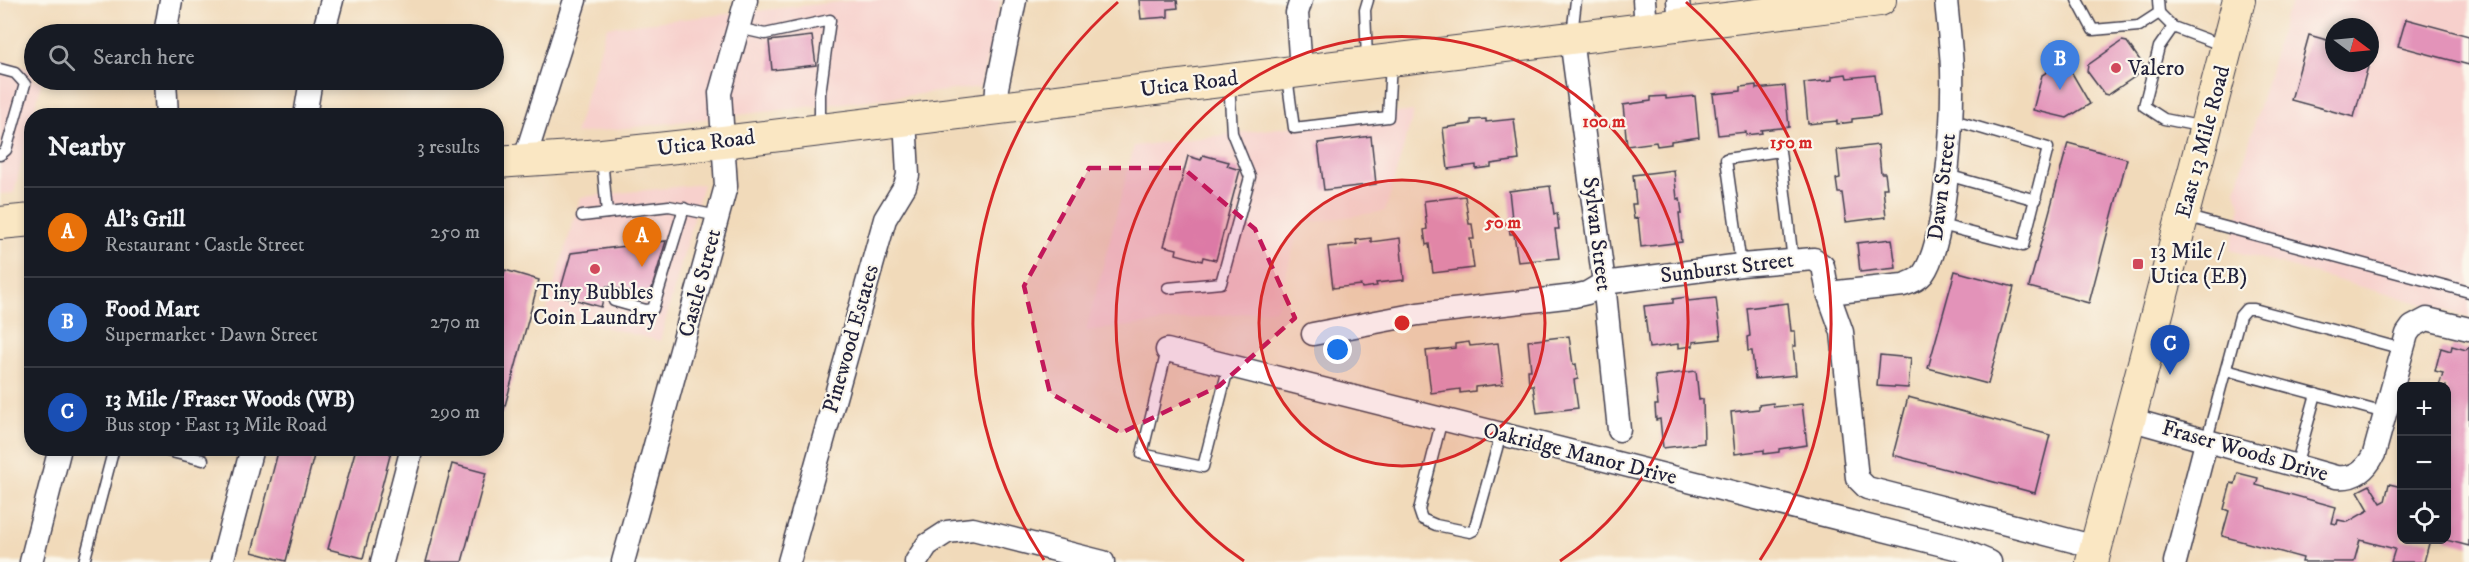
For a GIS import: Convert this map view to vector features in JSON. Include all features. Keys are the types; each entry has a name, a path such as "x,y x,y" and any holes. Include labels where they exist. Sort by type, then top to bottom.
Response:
{"main road":[{"name":"Utica Road","path":"511,160 602,155 723,142 1229,78 1571,39 1645,14 1880,0"},
{"name":"East 13 Mile Road","path":"2094,555 2239,0"},
{"path":"0,223 24,220"}],"street":[{"path":"167,24 171,0"},
{"path":"325,24 332,0"},
{"path":"511,160 574,0"},
{"name":"Castle Street","path":"622,562 726,186 720,93 746,0"},
{"path":"996,107 997,88 1015,0"},
{"path":"1294,72 1297,14 1301,0"},
{"name":"Dawn Street","path":"1828,292 1903,285 1914,281 1923,275 1934,253 1941,225 1950,119 1952,70 1946,0"},
{"name":"Sylvan Street","path":"1571,39 1604,283 1619,430"},
{"path":"166,90 167,108"},
{"path":"306,108 309,90"},
{"name":"Pinewood Estates","path":"789,562 885,219 905,186 908,155 905,118"},
{"name":"Sunburst Street","path":"1313,334 1418,314 1574,296 1587,293 1604,283 1741,265 1820,261 1842,332 1857,478 1867,488 2094,555"},
{"name":"Fraser Woods Drive","path":"2129,419 2336,477 2357,474 2370,461 2412,327 2427,319 2469,329"},
{"name":"Oakridge Manor Drive","path":"1167,350 1959,549 1990,562"},
{"path":"2175,562 2206,442"},
{"path":"31,562 58,456"},
{"path":"222,562 250,456"},
{"path":"382,562 410,456"},
{"path":"916,562 927,545 947,532 973,529 1103,562"}],"lane":[{"path":"1294,72 1294,128 1388,117 1379,62 1365,10 1368,0"},
{"path":"1571,39 1576,0"},
{"path":"2077,0 2093,30 2139,26 2158,13"},
{"path":"2158,0 2158,13 2173,27 2228,47"},
{"path":"738,28 765,34 830,20 820,94 820,129"},
{"path":"2173,27 2159,47 2144,106 2164,119 2207,127"},
{"path":"0,69 15,73 24,83"},
{"path":"1168,288 1221,283 1250,177 1232,134 1229,78"},
{"path":"0,155 6,150 24,87"},
{"path":"1941,225 2023,246 2048,148 1950,119"},
{"path":"1741,265 1726,159 1780,151 1793,261"},
{"path":"602,155 607,213"},
{"path":"1946,175 2036,200"},
{"path":"582,216 669,206 718,216"},
{"path":"614,301 645,310 653,309 684,208"},
{"path":"2184,216 2469,292"},
{"path":"2206,442 2240,316 2250,309 2403,350"},
{"path":"1167,350 1142,454 1203,467 1229,365"},
{"path":"2226,370 2385,413"},
{"path":"2296,466 2316,394"},
{"path":"1442,419 1419,510 1422,519 1436,525 1470,532 1474,530 1501,434"},
{"path":"84,562 112,456"},
{"path":"187,456 203,460"}],"highlighted area":[{"path":"1089,168 1183,168 1255,229 1295,318 1219,386 1121,433 1050,393 1024,286"}],"shaded area":[{"path":"857,0 1001,0 980,87 575,134 607,27"},
{"path":"2294,0 2469,0 2469,317 2230,250 2241,207 2236,190 2284,18"},
{"path":"0,61 24,67 24,90 40,90 35,108 24,108 24,153 14,193 0,194"},
{"path":"1414,111 1385,211 1300,224 1277,309 1086,331 1134,146"},
{"path":"703,184 660,341 546,312 581,197"}],"building":[{"path":"1139,0 1177,0 1178,8 1168,9 1168,17 1141,19"},
{"path":"2406,19 2469,36 2469,65 2398,46"},
{"path":"2309,35 2325,39 2325,72 2366,72 2354,117 2291,100"},
{"path":"812,36 816,65 772,70 769,41"},
{"path":"2122,41 2127,42 2144,66 2143,71 2108,95 2104,94 2087,71 2088,65"},
{"path":"2065,61 2090,104 2067,118 2033,110 2042,75"},
{"path":"1846,74 1847,78 1875,75 1880,116 1852,119 1852,122 1837,124 1837,121 1808,124 1804,83 1832,80 1832,76"},
{"path":"1756,85 1756,89 1785,86 1789,127 1761,130 1762,133 1746,135 1746,132 1718,135 1713,94 1741,91 1741,87"},
{"path":"1666,96 1666,99 1695,96 1699,137 1671,141 1671,144 1657,146 1656,142 1627,146 1623,105 1651,101 1651,97"},
{"path":"1486,119 1486,122 1514,119 1519,160 1491,164 1491,167 1476,169 1476,165 1448,169 1443,128 1471,124 1471,120"},
{"path":"1371,136 1376,184 1324,190 1318,143"},
{"path":"2068,143 2127,159 2089,303 2029,287"},
{"path":"1878,145 1881,173 1885,173 1887,188 1883,188 1886,217 1846,222 1842,193 1838,193 1836,179 1840,178 1837,150"},
{"path":"1203,155 1229,162 1227,166 1240,170 1216,260 1203,257 1202,261 1176,254 1177,249 1164,246 1188,156 1201,160"},
{"path":"1674,170 1677,199 1680,198 1682,213 1679,213 1682,242 1641,247 1638,218 1634,219 1632,204 1636,204 1633,175"},
{"path":"1550,186 1554,214 1557,213 1559,229 1555,229 1559,258 1518,262 1514,234 1510,234 1508,220 1512,219 1509,191"},
{"path":"1465,196 1469,224 1472,224 1474,239 1470,239 1474,268 1433,273 1429,244 1426,245 1424,230 1427,229 1424,201"},
{"path":"1371,238 1371,242 1400,238 1404,280 1376,283 1377,286 1362,288 1361,285 1333,288 1328,247 1357,244 1356,240"},
{"path":"1892,239 1896,268 1860,272 1857,243"},
{"name":"Tiny Bubbles Coin Laundry","path":"666,241 649,298 607,286 601,307 559,295 571,253"},
{"path":"505,270 539,280 504,409"},
{"path":"1955,271 2014,287 1988,384 1928,368"},
{"path":"1687,297 1688,301 1716,298 1721,339 1693,342 1693,346 1678,348 1678,344 1649,348 1644,306 1673,303 1673,299"},
{"path":"1788,303 1791,331 1795,331 1796,346 1793,346 1796,375 1755,379 1752,351 1748,351 1747,337 1750,336 1747,308"},
{"path":"1569,336 1573,365 1576,364 1578,379 1574,380 1578,408 1537,413 1533,385 1529,385 1528,370 1531,370 1528,341"},
{"path":"1469,342 1470,346 1498,343 1503,384 1475,387 1475,391 1460,393 1460,389 1431,393 1426,351 1455,348 1455,344"},
{"path":"2452,346 2466,350 2469,347 2469,546 2451,541 2451,382 2440,382 2443,373 2435,371 2441,348 2451,351"},
{"path":"1880,355 1911,358 1908,388 1877,386"},
{"path":"1696,371 1699,400 1703,399 1704,443 1663,448 1660,419 1656,420 1655,405 1658,405 1655,376"},
{"path":"1908,397 2050,435 2035,493 1893,455"},
{"path":"1773,403 1774,407 1802,404 1807,445 1779,449 1779,452 1764,454 1764,450 1735,454 1731,412 1759,409 1759,405"},
{"path":"277,456 314,456 286,561 252,552"},
{"path":"354,456 390,456 363,558 328,549"},
{"path":"452,464 486,473 462,562 426,562"},
{"path":"2238,473 2258,478 2256,485 2336,507 2332,523 2337,524 2338,520 2348,522 2369,510 2358,491 2370,485 2381,503 2385,501 2389,484 2397,486 2397,544 2429,544 2424,562 2391,562 2395,549 2360,540 2354,562 2302,562 2303,558 2222,536 2229,511 2224,509 2231,483 2235,484"}],"place":[{"name":"Valero","path":"2116,68"},
{"name":"Food Mart","path":"2060,90"},
{"name":"13 Mile / Utica (EB)","path":"2138,264"},
{"name":"Al's Grill","path":"642,267"},
{"name":"Tiny Bubbles Coin Laundry","path":"595,269"},
{"name":"13 Mile / Fraser Woods (WB)","path":"2170,375"}]}
